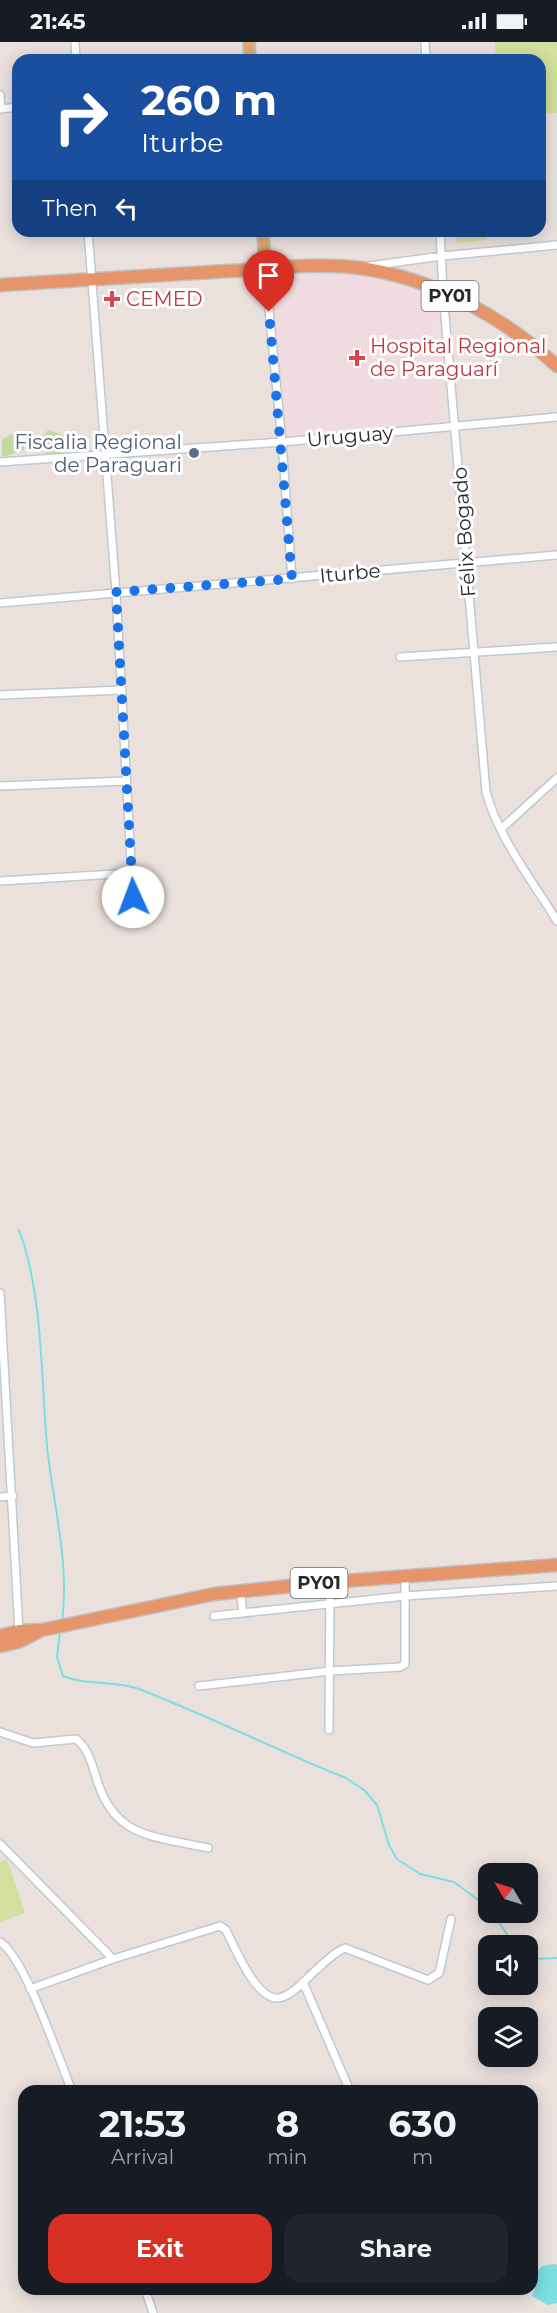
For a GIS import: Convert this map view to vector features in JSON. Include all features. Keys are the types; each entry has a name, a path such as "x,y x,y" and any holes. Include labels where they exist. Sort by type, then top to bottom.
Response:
{"highway":[{"name":"PY01","path":"0,285 265,269 358,268 411,280 443,293 497,320 557,366"},
{"name":"PY01","path":"0,1636 19,1631 42,1630 240,1591 557,1565"},
{"name":"PY01","path":"0,1646 18,1642 42,1630"}],"main road":[{"path":"262,237 265,269"}],"street":[{"path":"0,95 1,109"},
{"path":"88,237 116,592 133,897"},
{"name":"Félix Bogado","path":"440,237 443,293 486,792 491,811 557,921"},
{"path":"358,268 442,256 557,245"},
{"path":"265,269 282,442 292,579"},
{"name":"Uruguay","path":"0,462 282,442 557,417"},
{"name":"Iturbe","path":"0,603 557,555"},
{"path":"400,657 557,647"},
{"path":"0,695 122,690"},
{"path":"501,829 557,778"},
{"path":"0,786 126,781"},
{"path":"0,881 132,873"},
{"path":"0,1293 19,1631"},
{"path":"0,1497 13,1496"},
{"path":"199,1686 330,1671 400,1667 405,1664 405,1577"},
{"path":"329,1730 330,1582"},
{"path":"214,1616 405,1596 557,1586"},
{"path":"240,1591 243,1613"},
{"path":"0,1732 33,1743 76,1738 88,1753 101,1793 113,1814 123,1824 141,1834 208,1848"},
{"path":"0,1844 113,1959"},
{"path":"30,1989 113,1959 220,1926 226,1930 251,1978 261,1990 279,1998 345,1948 428,1980 434,1979 439,1973 451,1919"},
{"path":"0,1942 8,1946 30,1989 70,2085"},
{"path":"303,1982 347,2085"},
{"path":"147,2295 153,2313"}],"shaded area":[{"name":"Hospital Regional de Paraguarí","path":"359,272 433,296 443,420 285,434 268,277"}],"green space":[{"path":"495,42 557,42 557,113 546,114 546,54 496,54"},
{"path":"456,237 487,237 487,240 457,243"},
{"path":"48,430 64,435 70,450 68,452 47,454 42,448 43,436"},
{"path":"11,434 24,441 24,450 2,457 2,440"},
{"path":"7,1859 25,1913 0,1922 0,1862"}],"water":[{"path":"557,2265 557,2303 548,2305 532,2296 538,2295 538,2270 542,2266"}],"waterway":[{"path":"19,1230 27,1255 37,1308 47,1446 64,1578 62,1622"},
{"path":"60,1631 57,1657 63,1676 139,1689 346,1778 364,1790 377,1805 389,1845 397,1859 420,1874 454,1882 478,1900"},
{"path":"499,1923 508,1935"},
{"path":"538,1959 557,1958"}],"place":[{"name":"CEMED","path":"112,299"},
{"name":"Hospital Regional de Paraguarí","path":"357,358"},
{"name":"Fiscalia Regional de Paraguari","path":"194,453"}],"route":[{"path":"133,897 116,592 292,579 269,312"}]}
